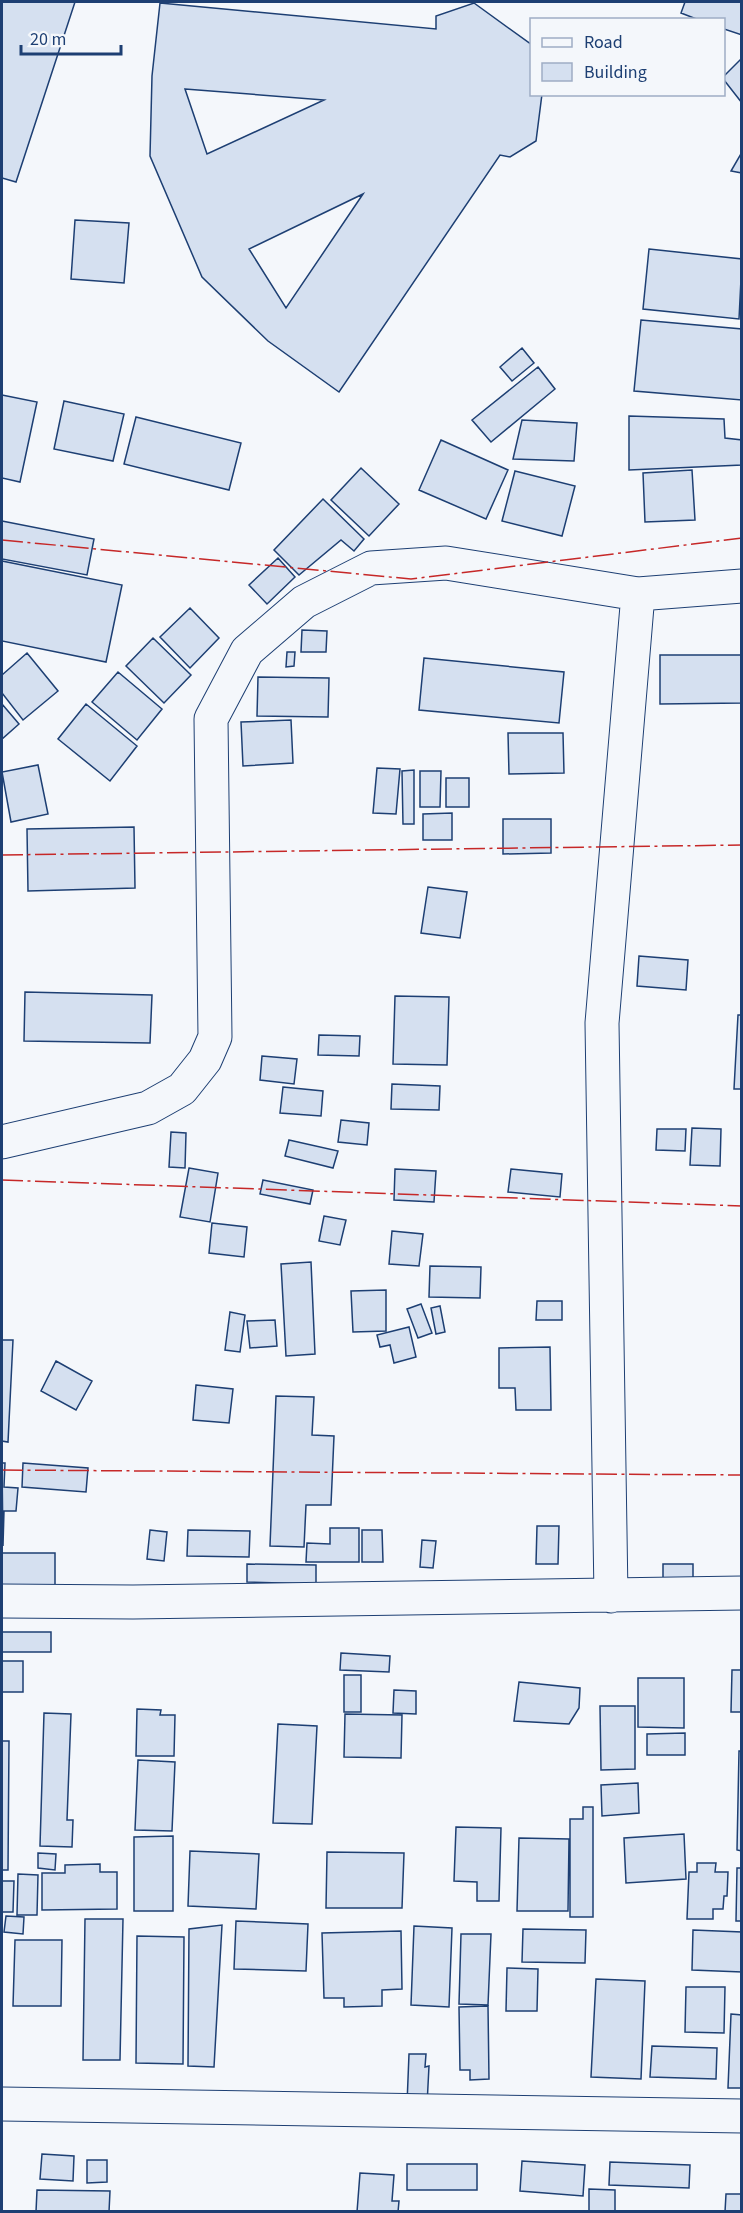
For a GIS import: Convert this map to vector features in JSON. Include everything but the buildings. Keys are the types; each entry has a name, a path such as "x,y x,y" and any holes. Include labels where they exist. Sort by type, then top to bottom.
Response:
{"street":[{"path":"2,1142 148,1108 182,1089 205,1060 215,1037 211,719 247,651 304,602 371,568 446,563 638,594 741,586"},
{"path":"610,1596 602,1023 638,594"},
{"path":"2,1600 145,1602 741,1593"},
{"path":"2,2104 741,2116"}],"power":[{"path":"2,540 411,579 742,538"},
{"path":"2,855 742,845"},
{"path":"2,1180 742,1206"},
{"path":"2,1470 742,1475"}]}
